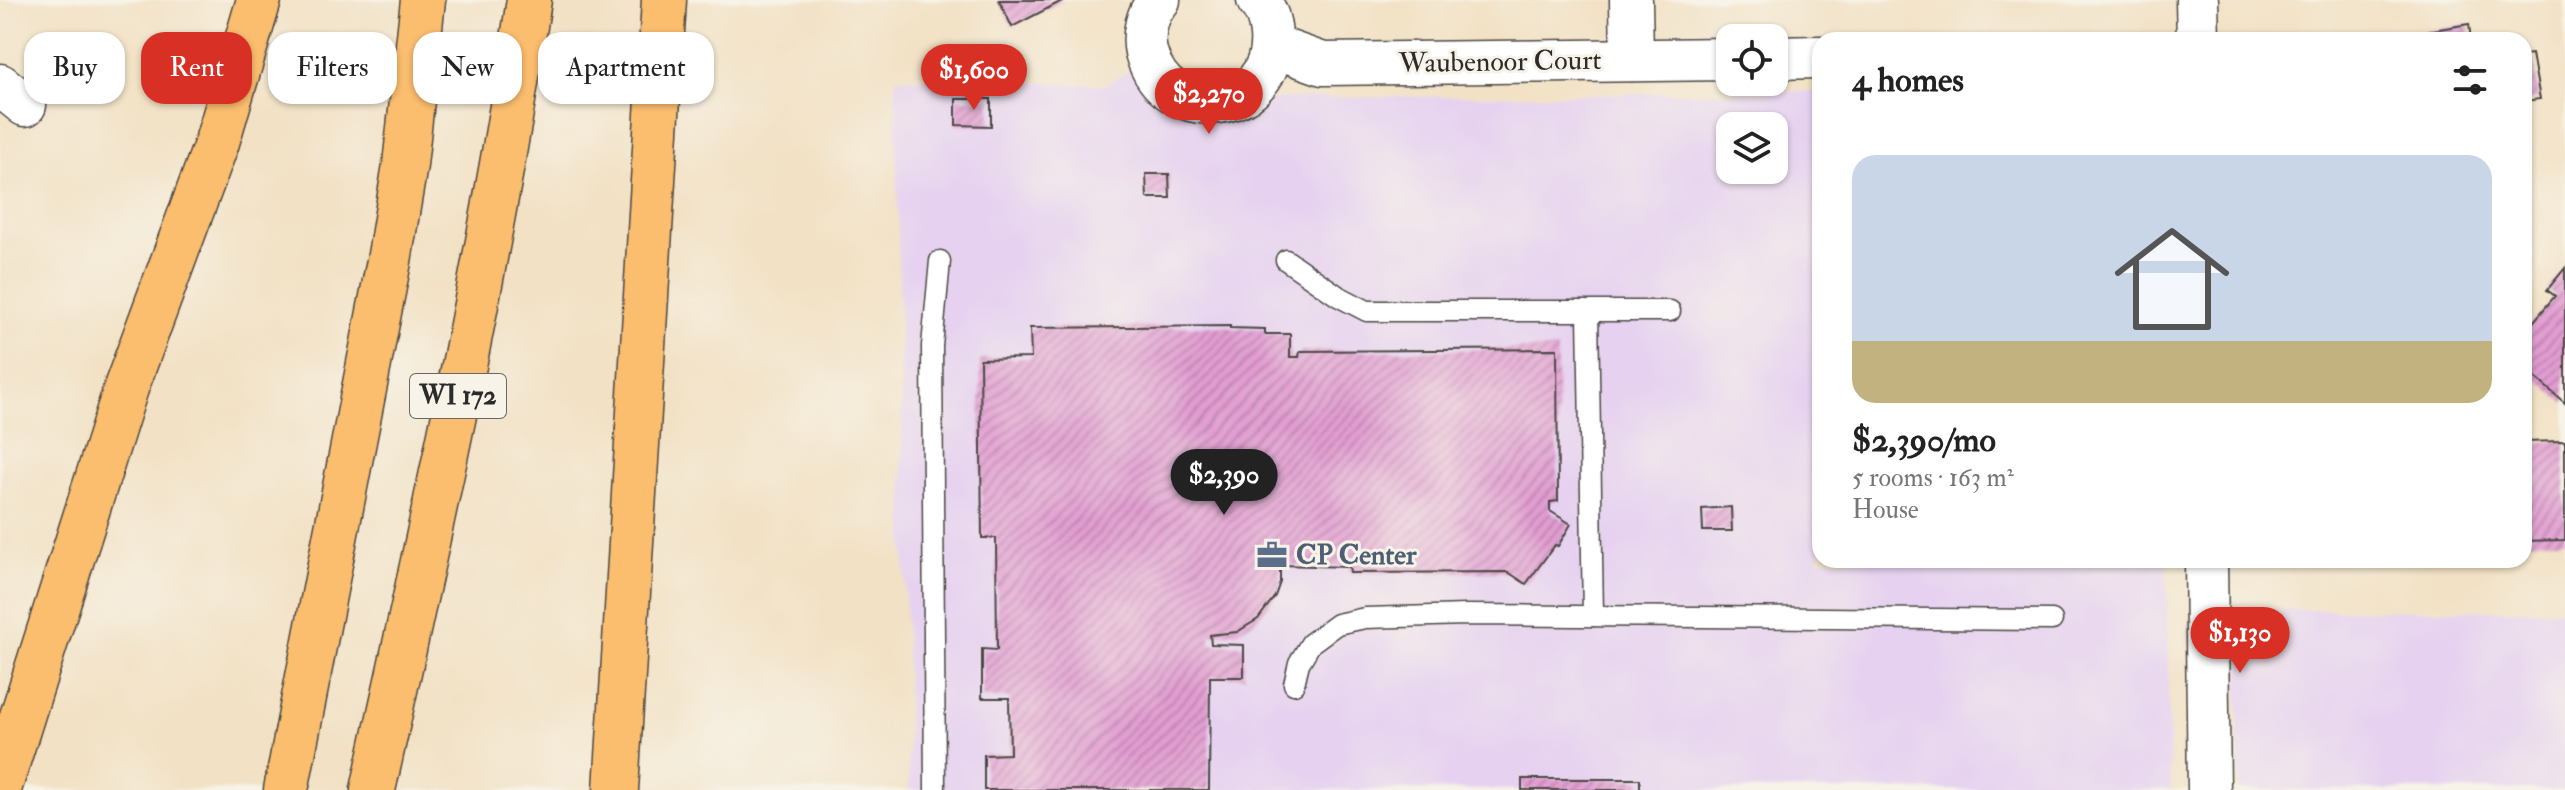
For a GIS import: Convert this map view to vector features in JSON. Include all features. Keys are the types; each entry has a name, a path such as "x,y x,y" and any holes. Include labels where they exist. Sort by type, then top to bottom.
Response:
{"highway":[{"path":"0,786 127,385 217,142 259,0"},
{"name":"WI 172","path":"286,790 389,261 405,165 423,0"},
{"name":"WI 172","path":"373,790 443,475 511,123 529,0"},
{"path":"616,790 664,0"}],"street":[{"path":"1159,0 1146,25 1145,46 1150,66 1162,84 1178,96 1198,103 1219,103 1239,96 1255,84 1267,66 1272,46 1271,24 1258,0"},
{"path":"1631,0 1632,60"},
{"path":"2197,0 2198,32"},
{"name":"Waubenoor Court","path":"1272,46 1323,64 1716,59"},
{"path":"1788,58 1812,57"},
{"path":"2206,568 2209,790"}],"lane":[{"path":"1286,260 1325,288 1367,311 1670,311"},
{"path":"935,790 932,346 940,261"},
{"path":"1588,312 1593,616"},
{"path":"1294,684 1299,663 1311,643 1337,624 1365,618 1593,616 2052,620"}],"shaded area":[{"path":"1133,69 1254,99 1716,92 1716,96 1788,96 1788,91 1812,91 1812,568 2167,568 2170,790 909,790 895,78 1104,85"},
{"path":"2237,610 2565,610 2565,790 2239,790"}],"building":[{"path":"999,0 1064,0 1012,27"},
{"path":"2469,24 2470,32 2421,32"},
{"path":"2532,54 2540,99 2532,100"},
{"path":"956,99 991,99 991,126 956,125"},
{"path":"1146,174 1169,174 1170,198 1147,198"},
{"path":"2565,268 2565,403 2532,375 2532,323 2555,296 2547,290"},
{"name":"CP Center","path":"1230,326 1265,329 1265,334 1290,334 1290,357 1299,357 1300,351 1557,349 1558,501 1550,502 1550,511 1571,524 1558,546 1555,545 1526,584 1508,572 1350,573 1349,567 1280,565 1280,582 1275,596 1258,619 1237,632 1210,635 1211,644 1244,645 1244,677 1210,677 1209,790 984,790 984,755 1010,754 1009,698 982,698 982,649 997,650 996,538 982,538 980,359 1031,358 1030,328"},
{"path":"2565,441 2565,540 2532,541 2532,442"},
{"path":"1731,507 1732,531 1703,531 1702,509"},
{"path":"1522,779 1640,779 1640,790 1522,790"}],"place":[{"name":"CP Center","path":"1272,555"}]}
